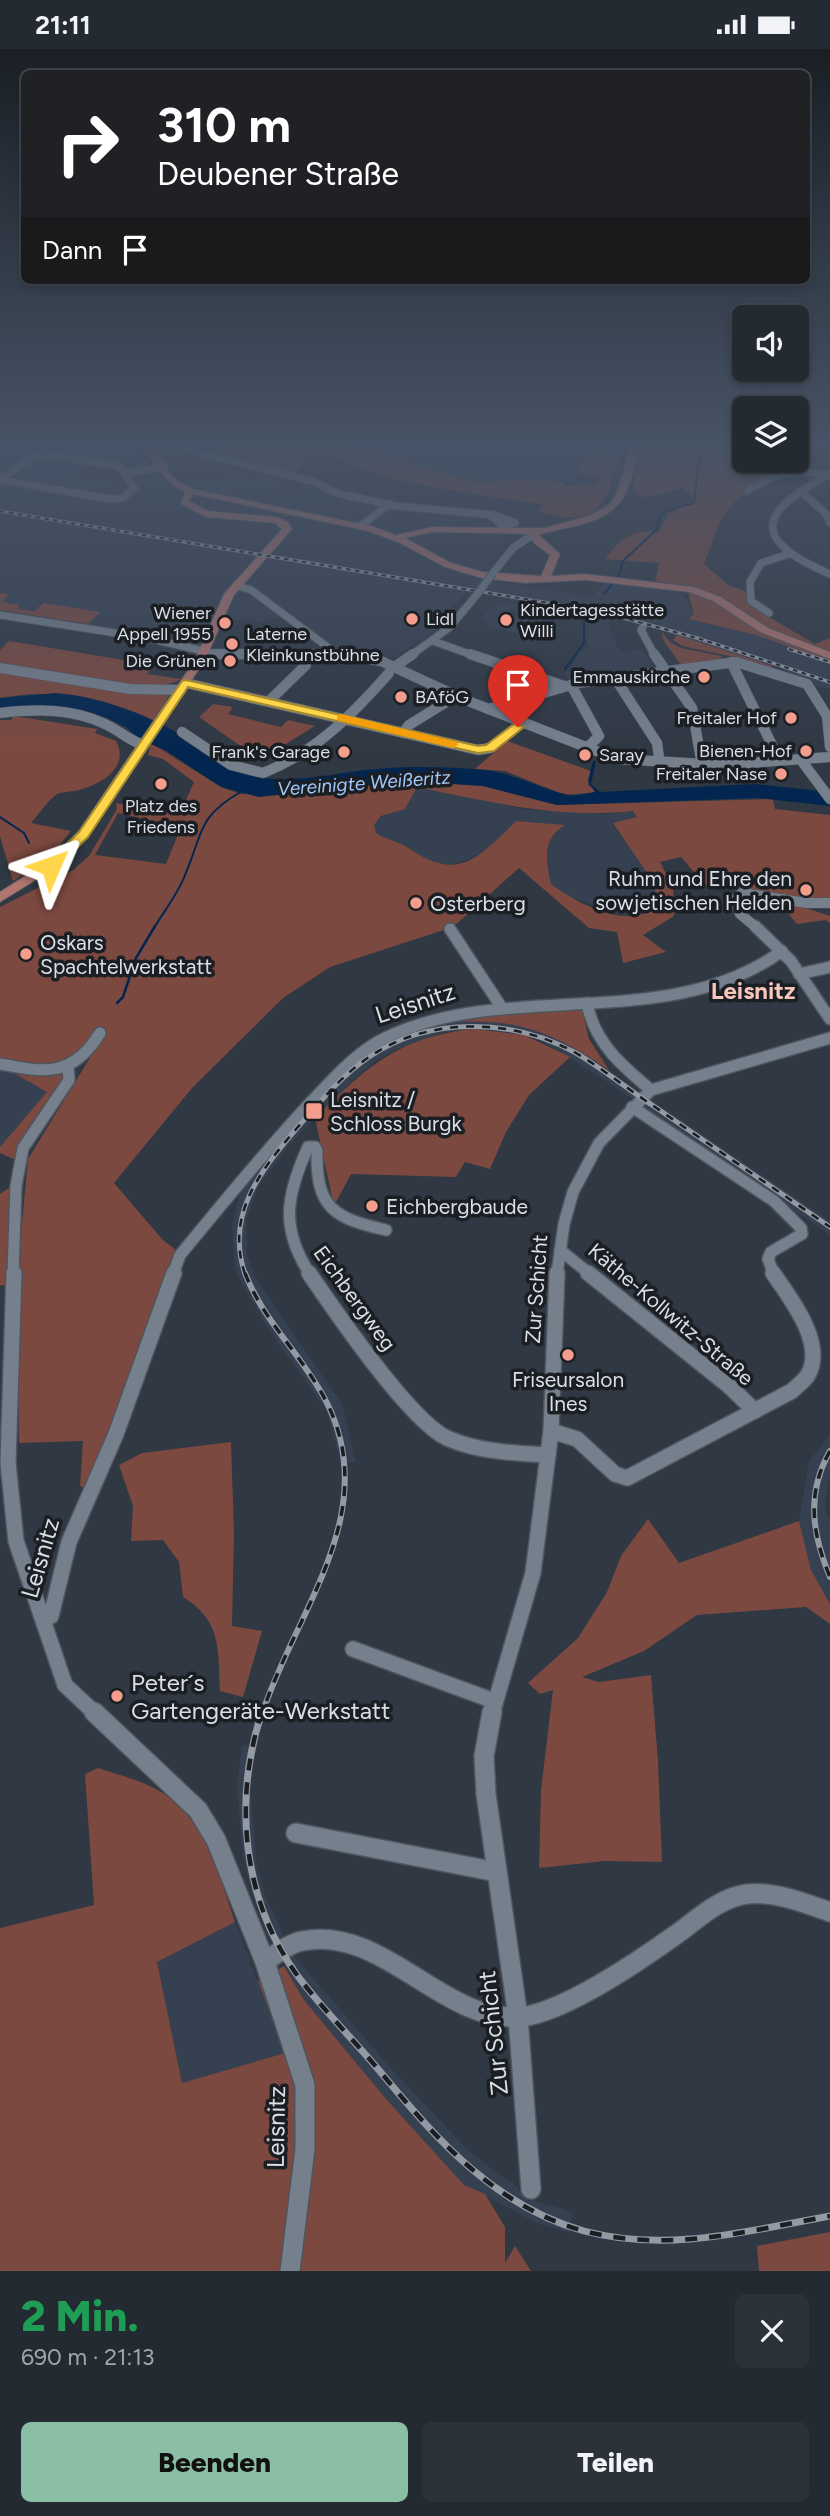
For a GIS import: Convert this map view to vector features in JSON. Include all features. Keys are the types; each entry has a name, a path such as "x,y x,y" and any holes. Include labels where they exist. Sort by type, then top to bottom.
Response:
{"main road":[{"path":"0,898 43,871 73,846 145,744 205,652 229,594 275,544"},
{"path":"408,544 470,573 511,580 585,577 691,589 717,599 764,630 830,656"},
{"path":"528,544 546,545"},
{"path":"543,544 554,551 551,578"}],"street":[{"path":"182,732 231,765 258,773 307,751 348,719 392,670 452,625 518,544"},
{"path":"779,544 789,554 830,575"},
{"path":"769,613 751,601 750,582 761,563 789,554"},
{"path":"236,585 251,590 337,655"},
{"path":"0,615 236,656 337,655 366,658 617,759 702,765 830,758"},
{"path":"643,627 641,630 692,708 702,765"},
{"path":"433,641 567,685 599,736 587,748"},
{"path":"731,662 776,752"},
{"path":"488,709 567,685 731,662 807,684 829,721 830,747"},
{"path":"270,701 306,665"},
{"path":"0,667 130,689 183,687 270,701 486,750 522,723"},
{"path":"615,678 657,743 660,764"},
{"path":"403,733 409,725 451,699"},
{"path":"0,713 64,711 108,725 145,744"},
{"path":"801,760 827,795"},
{"path":"830,903 807,903 748,894 738,895 735,909 782,951 830,1019"},
{"name":"Leisnitz","path":"450,929 502,1008"},
{"name":"Leisnitz","path":"290,2271 305,2149 306,2095 300,2061 265,1962 216,1840 204,1819 189,1800 65,1685 44,1620 51,1616 69,1542 116,1434 180,1255 196,1231 323,1088 373,1044 429,1021 502,1008 587,1003 715,985 756,969 782,951"},
{"path":"799,974 830,967"},
{"path":"587,1003 590,1023 607,1049 650,1090"},
{"path":"0,1064 40,1071 68,1067 91,1050 100,1033"},
{"name":"Zur Schicht","path":"531,2189 518,2017 484,1756 494,1701 533,1573 551,1431 560,1249 564,1224 582,1172 599,1143 650,1090 830,1038"},
{"path":"44,1620 16,1541 8,1463 16,1186 23,1148 69,1080 68,1067"},
{"path":"551,1431 577,1439 615,1474 627,1478 792,1391 809,1373 811,1361 804,1324 770,1268 768,1259 771,1252 802,1234 801,1228 774,1201 632,1107"},
{"name":"Eichbergweg","path":"386,1230 348,1221 330,1209 317,1184 317,1151 309,1147 291,1191 289,1218 293,1245 307,1271 404,1398 433,1430 460,1443 487,1450 548,1455"},
{"name":"Käthe-Kollwitz-Straße","path":"560,1249 729,1386 755,1411"},
{"path":"353,1649 494,1701"},
{"path":"296,1833 498,1872"},
{"path":"265,1962 289,1945 305,1940 338,1943 389,1961 479,2011 499,2017 518,2017 537,2014 633,1962 719,1903 749,1893 830,1912"}],"shaded area":[{"path":"0,544 506,544 482,571 475,568 467,577 592,597 606,581 680,589 694,615 690,619 756,635 830,661 830,689 812,685 782,669 647,626 586,610 473,591 467,591 451,609 450,618 440,627 394,658 332,646 288,615 265,622 213,618 201,646 88,624 99,613 16,609 1,602 8,594 0,593"},
{"path":"619,544 712,544 704,564 728,585 750,593 750,606 815,644 830,638 830,661 756,635 689,619 694,614 686,585 655,581 659,563 605,559"},
{"path":"0,593 9,594 2,602 20,605 17,609 35,611 43,603 100,612 88,624 0,610"},
{"name":"Kindertagesstätte Willi","path":"504,602 516,604 507,614 530,621 534,617 543,619 540,623 552,629 550,637 542,639 488,626 481,618 496,605"},
{"path":"594,614 605,617 620,652 641,650 656,670 570,682 565,674 583,650 587,650 588,622"},
{"path":"662,632 670,642 681,648 722,656 721,660 681,665 663,640"},
{"path":"677,635 773,666 770,669 743,659 682,646 673,640"},
{"path":"9,641 154,665 147,674 181,679 167,684 121,684 0,664 0,650"},
{"path":"0,671 169,695 153,723 115,707 78,697 41,694 0,698"},
{"path":"213,704 233,707 228,714 281,727 288,720 315,726 268,755 259,752 252,754 199,717"},
{"path":"14,716 97,729 95,733 116,741 119,759 117,766 105,779 77,791 57,794 47,804 31,823 71,831 52,855 13,881 0,836 0,720 11,720"},
{"path":"507,741 591,771 588,785 597,792 565,795 505,771 475,769"},
{"path":"151,743 221,787 241,794 299,795 372,785 439,783 483,786 557,805 773,799 775,809 830,815 830,900 815,901 705,885 681,857 660,862 673,887 674,916 643,935 666,952 623,963 617,932 589,928 519,868 453,927 330,967 283,998 192,1088 114,1183 162,1239 177,1251 103,1450 85,1488 80,1486 83,1441 19,1443 18,1288 0,1285 0,1194 10,1187 9,1212 20,1245 28,1159 104,1035 80,1055 49,1065 0,1058 0,907 73,870 89,856 117,809 116,803 186,816 194,805 185,802 194,782 163,759 148,755","holes":["417,787 524,808 578,813 633,811 637,817 613,823 655,885 655,904 642,914 630,916 606,913 570,897 551,884 547,851 552,837 565,825 516,821 480,854 456,864 442,864 427,859 376,833 374,825 381,816 405,809","118,813 181,827 166,864 95,855"]},
{"path":"417,787 524,809 606,814 633,811 638,817 613,824 655,885 655,904 643,914 619,914 570,897 551,884 545,853 554,832 563,825 516,821 491,847 472,858 445,867 430,863 408,847 392,843 376,833 374,825 381,816 404,809"},
{"path":"755,898 800,906 830,916 830,923 826,920 797,924 786,911 751,904"},
{"path":"581,1006 589,1039 609,1070 566,1044 528,1028 488,1022 438,1023 503,1010"},
{"path":"475,1020 527,1026 549,1033 577,1049 830,1221 830,1235 600,1077 543,1042 524,1035 474,1029 444,1032 398,1049 373,1062 291,1143 258,1187 246,1220 247,1255 256,1279 342,1404 356,1462 341,1464 327,1411 267,1327 235,1271 232,1226 239,1198 251,1174 325,1092 364,1056 392,1040 438,1023"},
{"path":"474,1029 524,1035 570,1057 529,1095 506,1132 490,1169 465,1162 456,1177 351,1174 334,1206 315,1118 368,1069 386,1057 425,1039"},
{"path":"0,1070 12,1072 47,1092 0,1147"},
{"path":"0,1070 64,1075 67,1079 16,1160 0,1153 0,1147 47,1092 12,1072"},
{"path":"830,1433 830,1476 825,1505 830,1521 830,1604 811,1570 799,1521 809,1462"},
{"path":"231,1442 234,1533 232,1626 262,1631 243,1697 220,1691 215,1637 205,1616 183,1597 179,1562 163,1540 131,1541 133,1506 119,1465 142,1453"},
{"path":"648,1519 679,1563 799,1521 811,1570 830,1604 830,1624 806,1607 697,1615 644,1651 582,1677 599,1682 651,1675 662,1862 605,1861 539,1868 541,1790 553,1690 540,1694 528,1683 578,1638 607,1592 621,1556"},
{"path":"242,1745 256,1748 250,1786 257,1867 266,1897 293,1955 396,2074 471,2153 536,2201 572,2212 570,2233 535,2222 464,2185 387,2100 304,2000 267,1934 251,1890 243,1856 237,1787"},
{"path":"98,1768 154,1788 171,1799 185,1813 207,1846 235,1922 157,1962 182,2083 285,2053 258,1981 284,1966 304,2000 387,2100 464,2185 485,2194 505,2227 505,2263 515,2246 531,2271 0,2271 0,1928 94,1905 85,1774"},
{"path":"235,1922 285,2053 182,2083 157,1962"},
{"path":"830,2232 830,2271 759,2271 757,2246"}],"water":[{"name":"Vereinigte Weißeritz","path":"55,693 88,698 136,713 181,735 228,767 261,778 311,778 401,767 461,768 500,773 576,796 595,792 588,781 593,761 596,761 591,784 600,792 754,784 830,792 830,806 758,798 557,805 483,786 439,783 372,785 259,797 221,787 165,750 141,740 126,727 105,717 53,706 0,710 0,698"}],"waterway":[{"path":"618,578 623,561 641,544"},
{"path":"604,594 614,582"},
{"path":"565,669 584,643 584,622 590,611"},
{"path":"154,928 182,882 203,827 216,809 242,791"},
{"path":"0,817 24,833 29,843"},
{"path":"117,1003 123,997 136,958 155,926"}],"railway":[{"path":"195,544 602,612 697,638 830,682"},
{"path":"789,649 830,662"},
{"path":"245,1274 239,1232 243,1213 259,1178 283,1144 331,1090 369,1057 418,1034 444,1028 499,1028 526,1033 576,1053 830,1227"},
{"path":"245,1273 262,1307 327,1403 341,1444 345,1484 340,1523 328,1561 262,1714"},
{"path":"830,1451 817,1482 814,1514 819,1545 830,1577"},
{"path":"262,1712 253,1745 246,1813 248,1848 264,1914 297,1975 317,2001 426,2124 472,2169 497,2189 553,2220 584,2231 615,2237 677,2240 738,2233 830,2216"}],"slow traffic":[{"path":"341,718 453,745"}],"place":[{"name":"Lidl","path":"412,619"},
{"name":"Kindertagesstätte Willi","path":"506,620"},
{"name":"Wiener Appell 1955","path":"225,623"},
{"name":"Laterne Kleinkunstbühne","path":"232,644"},
{"name":"Die Grünen","path":"230,661"},
{"name":"Emmauskirche","path":"704,677"},
{"name":"BAföG","path":"401,697"},
{"name":"Freitaler Hof","path":"791,718"},
{"name":"Bienen-Hof","path":"806,751"},
{"name":"Frank's Garage","path":"344,752"},
{"name":"Saray","path":"585,755"},
{"name":"Freitaler Nase","path":"781,774"},
{"name":"Platz des Friedens","path":"161,784"},
{"name":"Ruhm und Ehre den sowjetischen Helden","path":"806,890"},
{"name":"Osterberg","path":"416,903"},
{"name":"Oskars Spachtelwerkstatt","path":"26,954"},
{"name":"Leisnitz / Schloss Burgk","path":"314,1111"},
{"name":"Eichbergbaude","path":"372,1206"},
{"name":"Friseursalon Ines","path":"568,1355"},
{"name":"Peter´s Gartengeräte-Werkstatt","path":"117,1696"}],"district":[{"name":"Leisnitz","path":"753,990"}],"route":[{"path":"51,866 83,834 186,683 478,750 490,748 518,727"}]}
